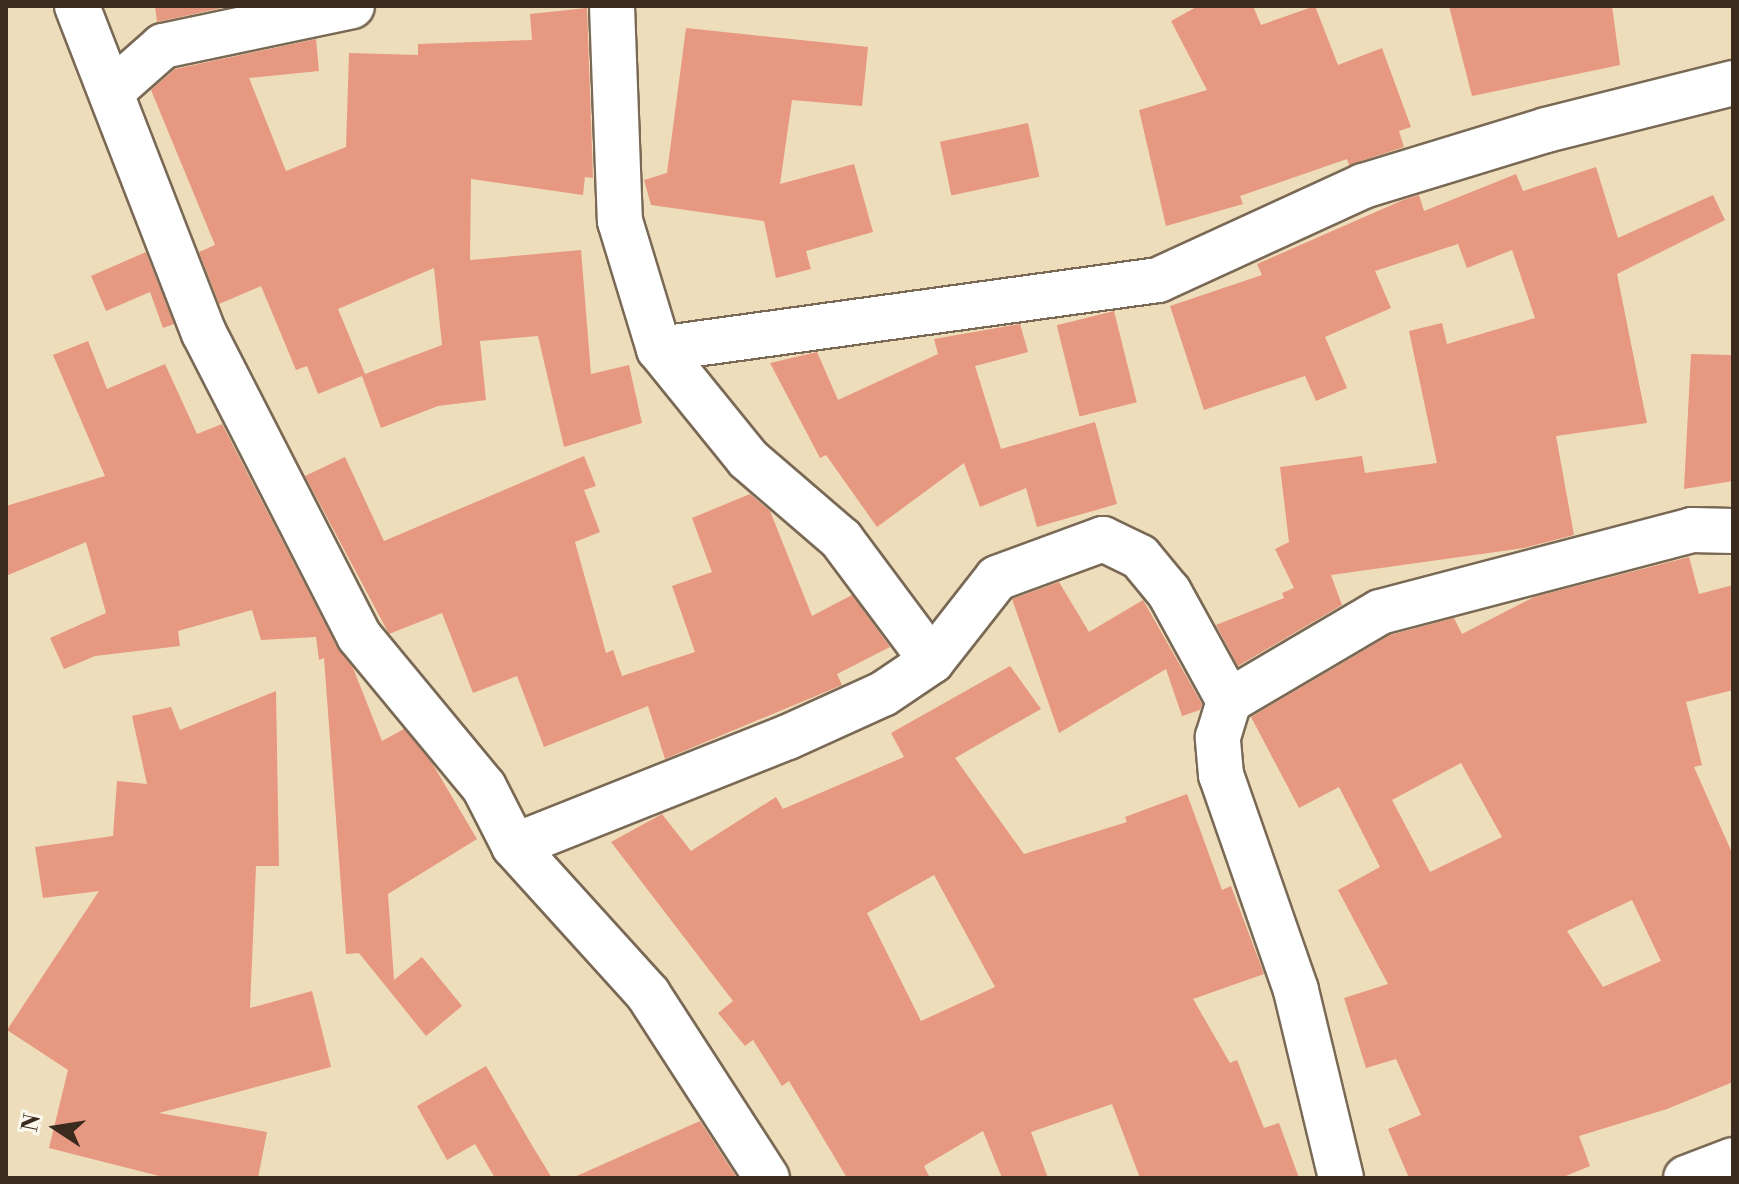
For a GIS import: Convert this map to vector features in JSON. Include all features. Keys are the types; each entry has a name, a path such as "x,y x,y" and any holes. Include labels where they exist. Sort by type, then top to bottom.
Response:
{"street":[{"path":"77,6 204,333 359,636 484,787 514,846 648,994 767,1178"},
{"path":"112,91 163,46 352,6"},
{"path":"612,6 620,221 659,349 748,459 841,539 932,661"},
{"path":"659,349 1158,280 1363,186 1546,130 1733,83"},
{"path":"1341,1178 1296,990 1221,775 1218,737 1229,701 1380,612 1692,530 1733,531"},
{"path":"514,846 788,737 883,694 932,661 997,578 1103,539 1140,557 1169,592 1229,701"},
{"path":"1686,1178 1733,1160"}],"building":[{"path":"155,6 231,6 157,22"},
{"path":"1198,6 1253,6 1261,25 1315,6 1338,65 1382,48 1411,127 1399,131 1404,147 1349,165 1347,159 1240,196 1243,204 1166,226 1139,110 1207,90 1171,21"},
{"path":"1449,6 1612,6 1620,65 1472,96"},
{"path":"587,8 593,178 585,177 583,195 471,179 470,260 581,250 591,374 629,365 642,423 564,447 538,336 480,341 486,400 438,406 381,428 362,376 318,394 307,366 296,370 261,286 219,304 199,252 215,245 151,90 175,69 316,39 319,71 249,78 286,171 346,147 349,53 418,55 418,44 532,40 530,14","holes":["434,268 442,345 365,374 338,309"]},
{"path":"686,28 868,47 862,106 792,100 780,184 854,164 873,232 806,251 811,269 776,278 764,221 651,205 644,180 667,173"},
{"path":"1028,123 1039,177 951,196 940,142"},
{"path":"1596,167 1618,238 1713,195 1725,220 1617,274 1647,423 1556,436 1574,535 1524,548 1331,575 1342,605 1238,666 1216,625 1284,598 1282,593 1294,588 1275,549 1289,542 1280,467 1362,456 1365,473 1437,463 1409,331 1442,323 1447,344 1535,318 1512,250 1467,268 1458,244 1375,271 1391,308 1325,337 1347,388 1316,401 1305,376 1204,410 1170,306 1262,275 1257,264 1403,200 1419,195 1424,211 1516,174 1523,191"},
{"path":"146,252 174,324 163,328 150,292 106,311 91,276"},
{"path":"1114,311 1137,402 1079,416 1057,325"},
{"path":"1020,324 1028,352 975,366 1001,449 1095,422 1117,504 1037,527 1026,488 980,507 964,463 877,527 826,455 820,458 770,363 817,352 838,400 938,354 934,339"},
{"path":"88,341 107,389 165,364 197,434 222,424 337,647 353,668 382,741 404,729 432,763 477,839 388,894 394,980 422,957 462,1006 426,1036 359,953 346,954 324,658 319,660 316,637 261,640 252,610 178,631 180,646 95,656 64,669 50,638 106,613 86,542 6,576 6,506 105,476 53,355"},
{"path":"1691,354 1733,355 1733,481 1684,489"},
{"path":"584,456 596,486 584,490 600,532 575,542 606,653 613,650 622,676 695,652 672,586 712,572 692,518 750,494 770,511 812,616 852,595 890,647 837,674 842,685 665,759 648,706 544,747 517,676 473,693 442,613 389,634 305,476 345,457 384,541"},
{"path":"1689,557 1699,594 1733,585 1733,690 1686,702 1702,765 1694,767 1733,855 1733,1082 1667,1109 1579,1136 1590,1166 1561,1178 1409,1178 1388,1129 1421,1115 1396,1059 1366,1068 1344,998 1388,984 1338,890 1380,867 1339,787 1299,808 1251,717 1390,635 1454,618 1462,634 1534,597","holes":["1461,763 1502,837 1430,872 1392,800","1632,900 1661,961 1603,987 1567,931"]},
{"path":"1059,582 1089,632 1143,600 1202,704 1200,710 1182,716 1166,669 1059,733 1012,599"},
{"path":"1010,666 1041,709 955,758 1024,854 1127,822 1125,817 1187,794 1222,890 1231,886 1264,974 1193,999 1230,1063 1237,1060 1264,1128 1279,1123 1299,1178 1140,1178 1112,1104 1031,1132 1048,1178 1002,1178 983,1131 924,1166 930,1178 847,1178 789,1081 782,1086 753,1040 745,1046 718,1013 733,1001 611,842 662,814 691,851 776,797 783,809 904,757 891,733","holes":["934,875 995,987 921,1021 867,913"]},
{"path":"276,691 279,866 256,866 250,1008 312,991 331,1067 159,1113 267,1132 258,1178 167,1178 49,1148 68,1070 7,1030 99,891 43,898 35,847 113,836 117,781 147,784 132,716 171,707 180,730"},
{"path":"486,1066 552,1178 495,1178 475,1144 447,1160 417,1106"},
{"path":"700,1121 737,1178 572,1178"}]}
